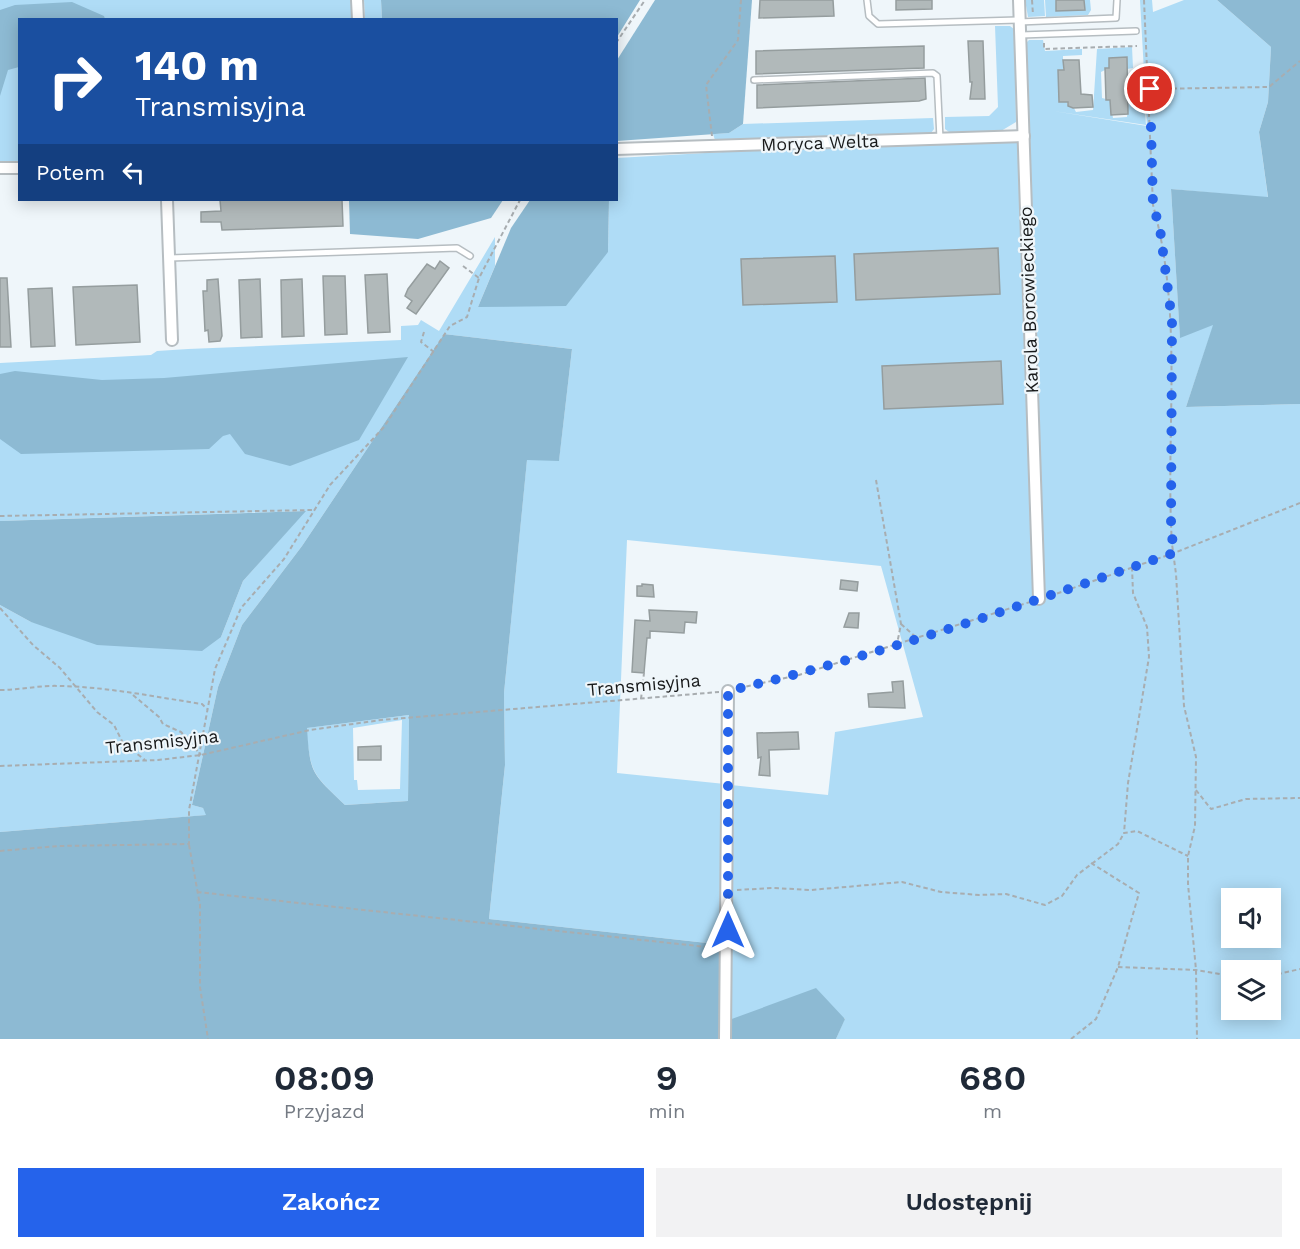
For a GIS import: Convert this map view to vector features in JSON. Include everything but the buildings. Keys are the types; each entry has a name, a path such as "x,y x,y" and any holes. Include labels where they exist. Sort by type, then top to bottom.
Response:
{"street":[{"path":"357,0 358,18"},
{"name":"Karola Borowieckiego","path":"1018,0 1039,599"},
{"name":"Moryca Welta","path":"618,149 1024,136"},
{"path":"0,168 18,168"},
{"path":"167,201 172,340"},
{"path":"725,1039 728,949 728,691"}],"lane":[{"path":"867,0 869,16 878,24 1033,22 1116,18 1117,0"},
{"path":"1020,34 1136,31"},
{"path":"754,80 933,73 936,76 940,139"},
{"path":"170,258 457,248 470,256"}],"path":[{"path":"618,40 645,0"},
{"path":"713,146 706,85 738,40 741,0"},
{"path":"1032,0 1033,22"},
{"path":"1144,0 1150,89 1153,205 1160,229 1172,316 1171,528 1184,706 1196,757 1195,826 1188,856 1196,970 1197,1039"},
{"path":"1046,49 1137,46"},
{"path":"1150,89 1269,87 1300,61"},
{"path":"208,1039 200,987 197,892 189,844 189,810 201,755 215,669 241,608 284,559 330,484 384,428 450,326 466,318 479,278 518,201"},
{"path":"463,266 479,278"},
{"path":"424,332 422,343 434,352"},
{"path":"876,480 901,624 897,644"},
{"name":"Transmisyjna","path":"0,766 146,761 201,755 310,730 381,720 728,691 799,675 1039,599 1174,553 1300,502"},
{"path":"0,516 312,510"},
{"path":"728,891 773,888 811,890 902,882 941,892 1006,894 1045,905 1062,896 1077,875 1091,862 1118,844 1124,833 1128,783 1149,657 1147,627 1133,593 1132,567"},
{"path":"0,608 97,712 114,725 123,743 146,761"},
{"path":"901,624 917,638"},
{"path":"641,699 644,674"},
{"path":"0,690 75,687 169,697 186,703 202,704 207,709"},
{"path":"132,694 164,724 181,732 201,755"},
{"path":"1196,790 1211,809 1246,799 1300,798"},
{"path":"1124,833 1137,831 1188,856"},
{"path":"0,851 58,846 189,844"},
{"path":"1071,1039 1096,1019 1118,967 1139,893 1091,862"},
{"path":"197,892 728,949"},
{"path":"1118,967 1196,970 1221,974"},
{"path":"1281,973 1300,969"}],"shaded area":[{"path":"0,0 351,0 351,18 18,18 18,174 0,174"},
{"path":"364,0 381,0 382,18 365,18"},
{"path":"381,0 640,0 618,35 618,18 382,18"},
{"path":"655,0 752,0 743,124 729,133 618,141 618,58"},
{"path":"1025,0 1044,0 1045,16 1028,17"},
{"path":"1045,0 1056,0 1056,11 1085,9 1084,0 1090,0 1091,10 1088,15 1046,17"},
{"path":"1140,0 1152,0 1153,12 1184,0 1217,0 1271,47 1268,102 1259,132 1268,198 1171,189 1180,337 1214,324 1186,407 1300,404 1300,1039 836,1039 845,1018 729,1020 731,785 828,795 835,732 923,717 881,566 627,540 617,773 725,784 725,945 489,919 505,765 504,693 527,459 559,460 572,349 444,334 302,546 242,625 218,687 192,805 203,808 207,815 0,832 0,605 31,622 221,637 243,581 305,511 0,521 0,363 151,355 157,351 188,349 401,340 401,326 418,325 421,320 439,331 495,237 495,266 478,307 608,252 609,201 618,201 618,158 758,150 1029,142 1026,43 1029,40 1043,40 1045,51 1082,49 1082,55 1063,56 1063,70 1059,70 1068,106 1073,106 1076,112 1093,110 1097,49 1132,47 1133,68 1127,69 1126,57 1109,58 1109,68 1101,72 1102,98 1110,100 1113,118 1127,117 1129,99 1144,98 1146,125 1053,111 1147,126"},
{"path":"1217,0 1300,0 1300,404 1186,407 1213,325 1180,338 1171,189 1268,197 1259,132 1268,102 1271,47"},
{"path":"72,2 105,18 18,18 18,67 8,70 0,96 0,10 15,5"},
{"path":"995,26 1010,26 1015,30 1016,122 1001,131 949,132 945,129 945,117 989,116 998,107"},
{"path":"933,118 934,129 931,133 715,140 713,134 729,133 743,124"},
{"path":"349,201 502,201 491,218 418,239 350,234"},
{"path":"529,201 609,201 608,252 566,306 478,307 511,228"},
{"path":"444,334 572,349 559,461 527,460 504,693 505,765 489,919 725,945 722,1039 0,1039 0,832 206,815 203,808 192,805 218,687 242,625 302,546","holes":["409,715 408,801 345,805 315,772 310,755 307,728"]},
{"path":"408,357 359,440 290,466 245,454 230,434 223,436 209,449 21,454 0,439 0,374 15,371 102,380 164,378"},
{"path":"306,511 243,581 221,637 202,651 97,645 31,622 0,605 0,521"},
{"path":"409,715 408,801 345,805 315,772 306,728","holes":["402,720 400,789 358,790 357,780 354,780 353,728"]},
{"path":"816,988 845,1019 836,1039 728,1039 729,1020"}],"route":[{"path":"728,930 728,691 799,675 1039,599 1174,553 1171,528 1173,338 1171,305 1160,229 1153,205 1150,89"}]}
